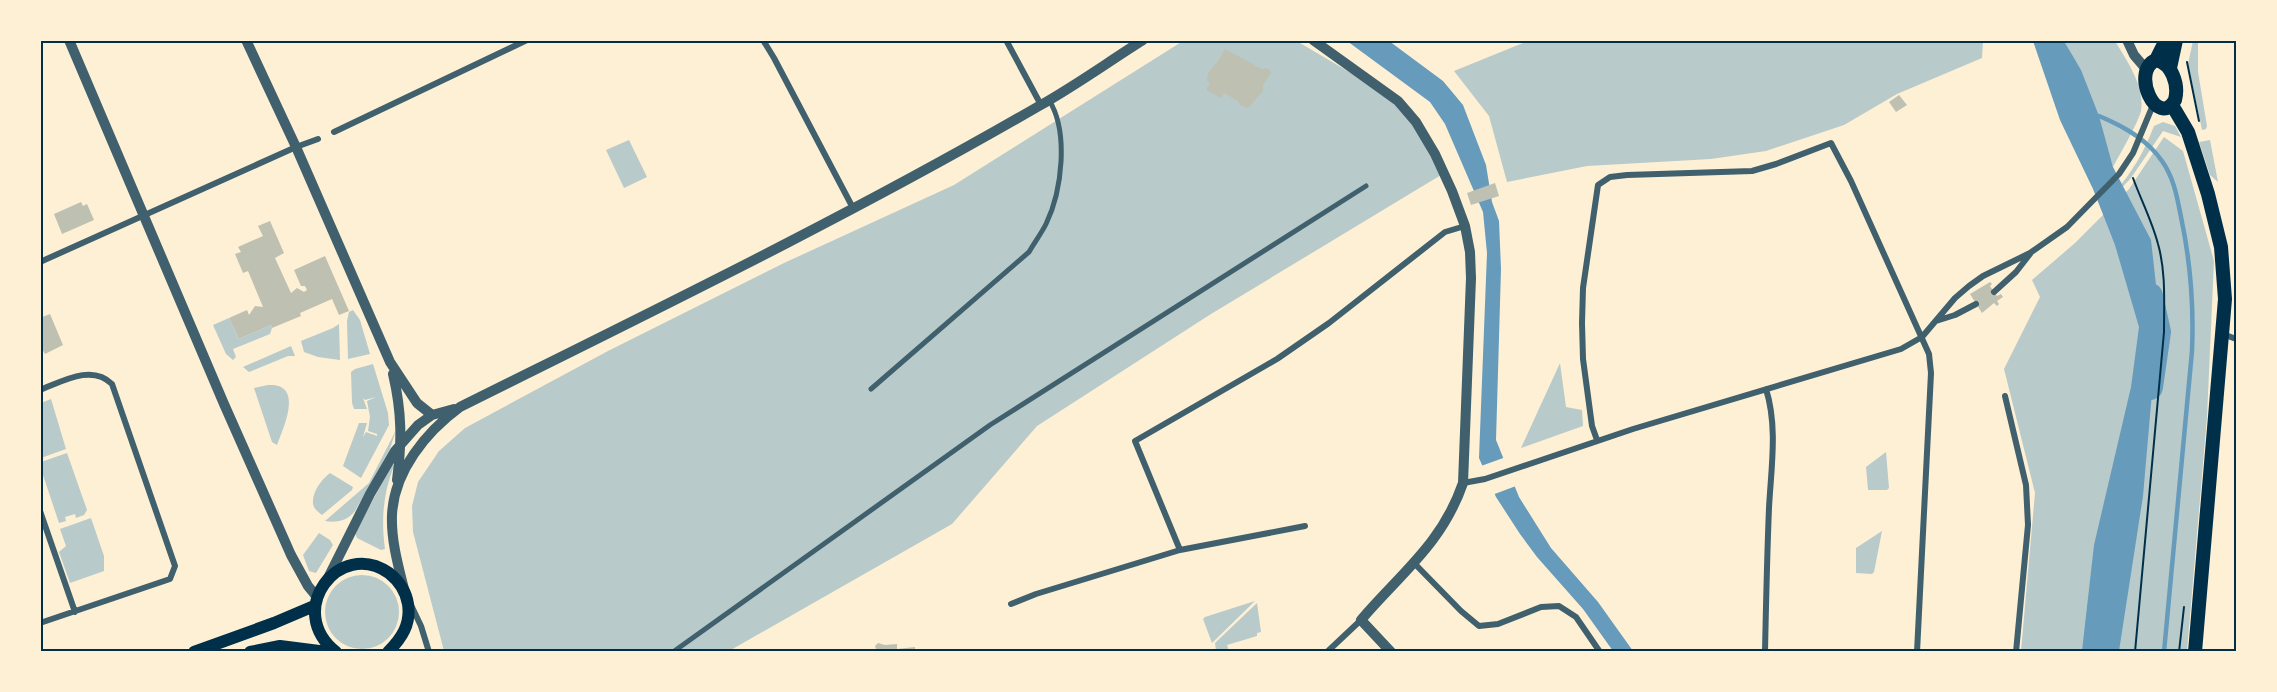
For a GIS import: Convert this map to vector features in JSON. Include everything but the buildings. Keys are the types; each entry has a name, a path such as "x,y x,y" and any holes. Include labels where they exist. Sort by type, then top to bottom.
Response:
{"main road":[{"path":"2166,40 2145,76 2148,94 2153,105 2160,109 2172,105 2176,95 2170,68 2176,40"},
{"path":"2151,64 2162,61 2170,68"},
{"path":"2172,105 2191,139 2208,194 2221,247 2225,299 2194,651"},
{"path":"336,651 321,636 315,621 315,602 327,580 345,567 370,564 391,575 400,584 406,596 408,620 405,632 388,651"},
{"path":"194,651 274,623 315,602"},
{"path":"250,651 280,646 327,651"}],"street":[{"path":"69,40 224,404 291,555 315,602"},
{"path":"246,40 296,147 390,362 417,403 432,415"},
{"path":"763,40 853,208"},
{"path":"871,389 1029,252 1046,223 1056,194 1060,169 1060,127 1056,112 1045,103 1006,40"},
{"path":"327,580 370,494 402,442 418,425 432,415 460,407 600,339 853,208 1045,103 1143,40"},
{"path":"1313,40 1398,101 1410,113 1435,154 1465,226 1470,252 1471,278 1463,483 1457,501 1443,528 1415,564 1361,620 1327,651"},
{"path":"2127,40 2134,56 2151,64"},
{"path":"334,132 527,41"},
{"path":"1463,483 1485,479 1597,440 1901,349 1922,337 1955,298 1969,286 1983,276 2030,253 2067,227 2119,174 2133,153 2153,105"},
{"path":"40,262 318,139"},
{"path":"1597,440 1592,426 1583,359 1582,324 1583,288 1598,185 1610,177 1627,175 1752,171 1831,143 1837,151 1929,354 1931,373 1917,651"},
{"path":"673,651 990,425 1366,186"},
{"path":"1180,550 1135,441 1277,359 1329,323 1445,232 1465,226"},
{"path":"1994,292 2016,272 2030,253"},
{"path":"1935,321 1955,315 1976,304"},
{"path":"2222,334 2236,339"},
{"path":"390,362 400,412 402,442 392,517 393,533 406,596 421,626 429,651"},
{"path":"40,390 88,373 98,374 112,384 175,566 170,579 40,623"},
{"path":"1765,651 1772,434 1771,406 1766,389"},
{"path":"2005,396 2026,485 2028,525 2016,651"},
{"path":"396,493 417,450 442,422 460,407"},
{"path":"40,511 75,612"},
{"path":"1011,604 1036,594 1180,550 1305,526"},
{"path":"1415,564 1479,626 1498,624 1541,607 1559,606 1576,616 1600,651"},
{"path":"1361,620 1391,651"}],"path":[{"path":"2189,52 2186,64 2200,125"},
{"path":"2133,178 2158,244 2163,271 2164,295 2164,332 2135,651"},
{"path":"2179,651 2184,605"}],"shaded area":[{"path":"1282,40 1300,43 1412,109 1441,175 1211,314 1037,426 952,524 729,651 444,651 413,532 412,506 418,482 439,451 465,428 608,351 784,263 954,185 1183,41"},
{"path":"1530,40 1983,41 1982,58 1897,94 1844,125 1766,151 1711,159 1587,166 1507,182 1489,116 1454,71"},
{"path":"2064,41 2115,41 2138,83 2142,102 2141,111 2113,167 2086,87"},
{"path":"2193,41 2198,41 2198,72 2207,126 2202,130 2188,64"},
{"path":"2163,122 2175,126 2181,137 2163,131 2131,178 2114,196 2113,194 2137,162 2154,126"},
{"path":"2164,137 2183,151 2214,261 2207,417 2187,651 2021,651 2035,493 2004,369 2040,297 2032,280 2075,243 2129,189"},
{"path":"629,140 647,177 624,188 606,150"},
{"path":"2210,140 2218,182 2210,175 2199,142"},
{"path":"353,310 360,320 370,354 348,359 347,321 349,312"},
{"path":"229,318 239,339 271,325 272,328 270,334 233,349 236,357 233,360 226,354 213,325"},
{"path":"339,324 340,360 318,357 304,352 301,341"},
{"path":"291,346 295,356 288,356 249,372 243,367"},
{"path":"1560,363 1566,407 1582,410 1583,426 1521,448"},
{"path":"373,364 388,413 389,425 361,478 343,466 359,423 367,423 363,437 366,432 377,436 368,431 370,417 367,401 376,397 365,400 363,398 367,409 354,409 351,372"},
{"path":"268,385 279,386 286,391 289,399 287,418 277,445 272,442 254,388"},
{"path":"51,399 66,449 41,458 41,403"},
{"path":"396,430 390,449 355,511 342,521 325,521 369,483"},
{"path":"1886,452 1889,488 1887,490 1868,490 1866,467"},
{"path":"67,453 87,510 84,515 76,518 75,514 65,517 66,521 59,523 41,469 41,462"},
{"path":"392,465 394,466 387,486 384,507 385,549 381,550 357,538 355,533"},
{"path":"330,473 353,487 322,515 314,507 313,499 318,486"},
{"path":"91,518 104,556 104,571 70,583 59,552 66,546 60,529"},
{"path":"1882,531 1874,572 1872,574 1856,573 1856,548"},
{"path":"319,533 330,540 333,545 316,573 309,571 303,555"},
{"path":"362,575 383,581 393,591 399,612 393,633 383,643 362,649 341,643 331,633 325,612 331,591 341,581"},
{"path":"1255,601 1212,643 1203,619 1205,617"},
{"path":"1257,603 1261,632 1257,633 1257,636 1227,645 1229,651 1216,651 1215,643"}],"water":[{"path":"1347,41 1389,41 1443,81 1463,105 1486,165 1492,202 1499,221 1501,269 1496,440 1519,497 1551,548 1598,602 1633,651 1613,651 1583,609 1537,557 1496,497 1479,458 1487,253 1483,212 1445,124 1430,102"},
{"path":"2033,41 2064,41 2081,70 2099,116 2113,167 2151,240 2159,312 2143,496 2119,651 2082,651 2094,545 2131,387 2139,327 2115,245 2093,189 2060,120"}],"pier":[{"path":"1506,457 1516,486 1492,495 1481,466"}],"waterway":[{"path":"2099,116 2126,129 2142,140 2156,153 2166,167 2176,195 2189,268 2193,317 2192,351 2164,652"},
{"path":"2150,296 2158,332 2150,387"}]}
